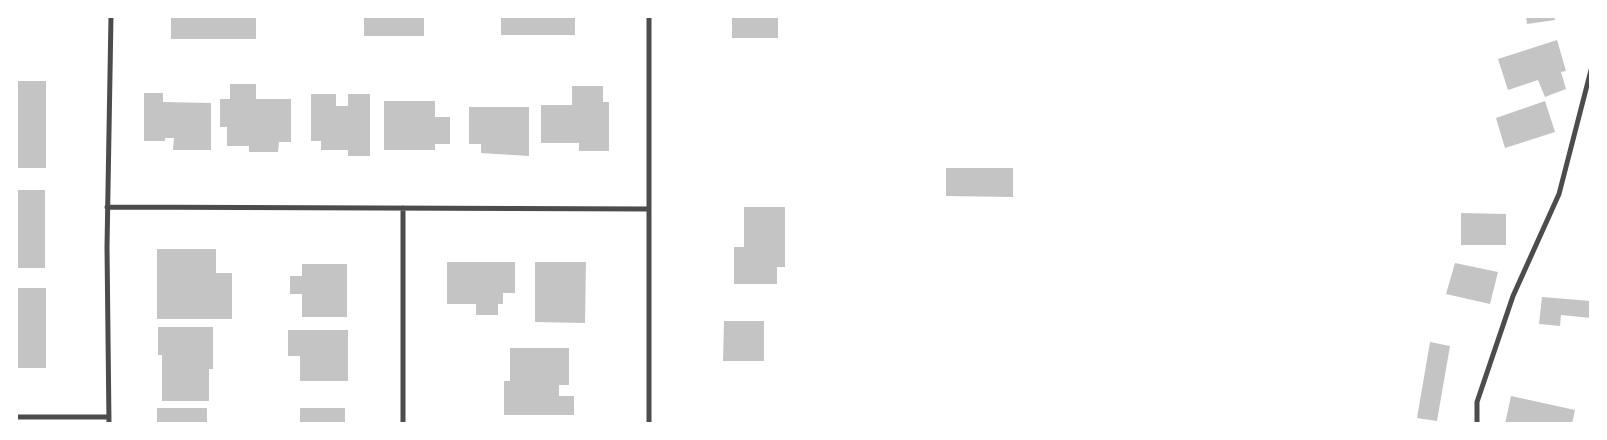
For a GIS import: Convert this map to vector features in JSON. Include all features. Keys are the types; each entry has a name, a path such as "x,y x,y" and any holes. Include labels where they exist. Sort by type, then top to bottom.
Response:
{"street":[{"path":"109,424 107,207 111,16"},
{"path":"649,16 649,424"},
{"path":"1477,424 1477,402 1513,296 1559,194 1591,70"},
{"path":"107,207 649,209"},
{"path":"402,208 404,424"},
{"path":"16,417 110,417"}],"building":[{"path":"171,16 256,16 256,39 171,39"},
{"path":"364,16 424,16 424,36 364,36"},
{"path":"501,16 575,16 575,35 501,35"},
{"path":"732,16 778,16 778,38 732,38"},
{"path":"1526,16 1554,16 1555,20 1527,24"},
{"path":"1557,40 1566,71 1561,72 1566,89 1545,97 1538,80 1508,90 1498,59"},
{"path":"16,81 46,81 46,168 16,168"},
{"path":"230,84 256,84 256,99 291,99 291,142 279,142 278,152 249,152 249,146 227,146 227,127 220,127 220,99 230,99"},
{"path":"572,86 603,86 603,102 609,102 609,151 579,151 579,143 541,143 541,105 572,105"},
{"path":"144,93 163,93 163,102 211,103 211,150 173,150 174,138 165,138 165,141 144,141"},
{"path":"311,94 336,94 336,106 348,106 348,94 370,94 370,156 348,156 348,150 321,150 321,141 311,141"},
{"path":"384,101 435,101 435,117 450,117 450,144 435,144 435,150 384,150"},
{"path":"1545,101 1555,132 1505,148 1496,118"},
{"path":"469,107 529,107 529,156 481,153 481,144 469,144"},
{"path":"946,168 1013,168 1013,197 946,196"},
{"path":"16,190 45,190 45,268 16,268"},
{"path":"744,207 785,207 785,267 777,267 777,284 734,284 734,247 744,247"},
{"path":"1461,213 1506,214 1506,245 1461,245"},
{"path":"157,249 216,249 216,273 232,273 232,319 157,319"},
{"path":"447,262 515,262 515,293 503,293 503,304 498,304 498,315 476,315 476,304 447,304"},
{"path":"535,262 586,262 585,323 535,322"},
{"path":"1455,263 1498,272 1490,304 1446,294"},
{"path":"302,264 347,264 347,317 302,317 302,294 290,294 290,276 302,276"},
{"path":"16,288 46,288 46,368 16,368"},
{"path":"1542,297 1591,301 1591,318 1561,315 1560,326 1539,324"},
{"path":"724,321 764,321 764,361 723,361"},
{"path":"158,327 213,327 213,369 209,369 209,401 162,401 162,355 158,355"},
{"path":"288,330 348,330 348,381 300,381 300,356 288,356"},
{"path":"1430,342 1450,346 1437,421 1417,418"},
{"path":"510,348 569,348 569,385 559,385 559,396 574,396 574,415 504,415 504,381 510,381"},
{"path":"1511,396 1575,410 1572,424 1505,424"},
{"path":"157,408 207,408 207,424 157,424"},
{"path":"300,408 345,408 345,424 300,424"}]}
